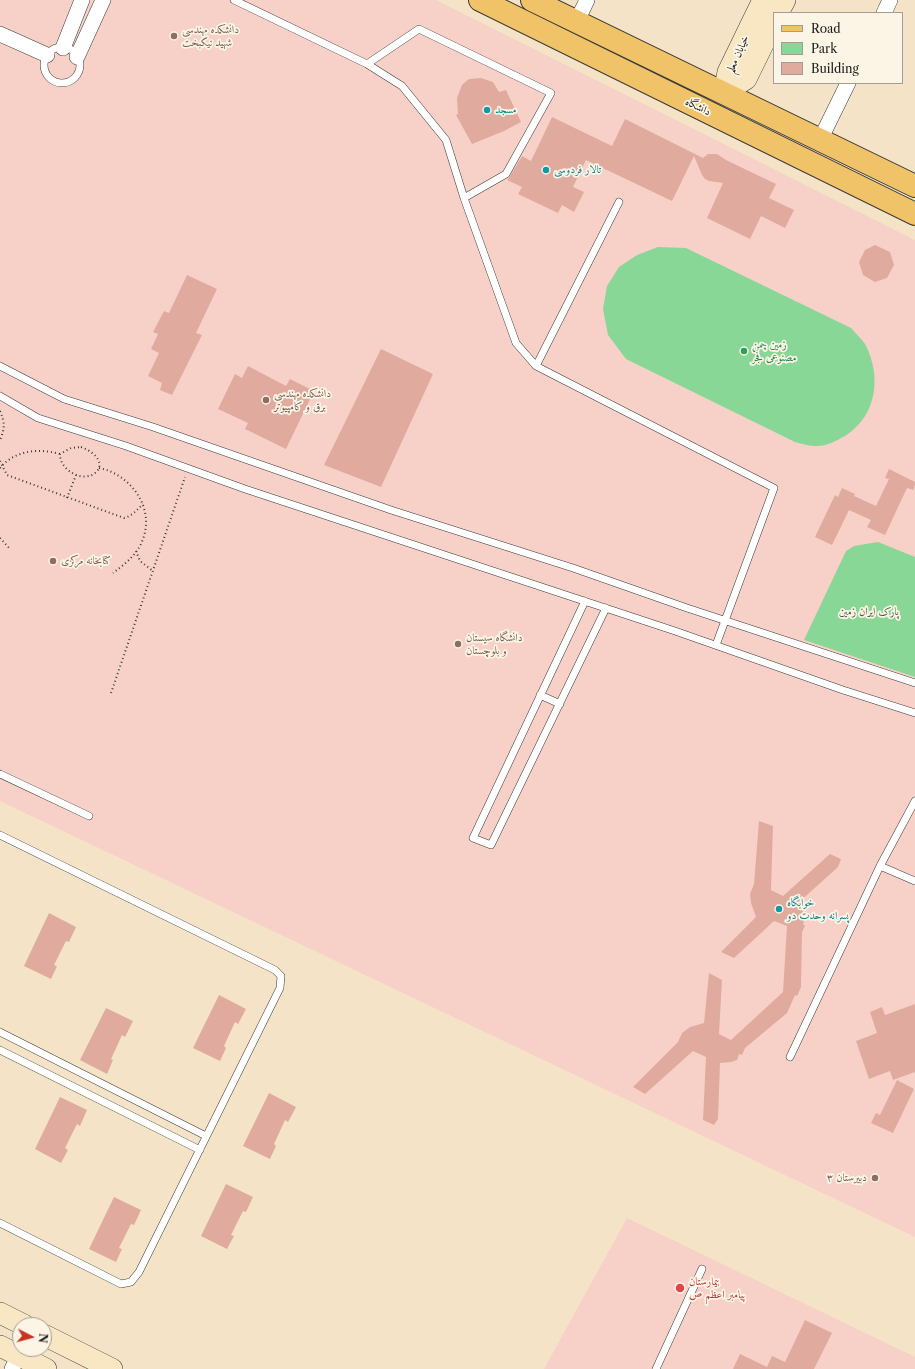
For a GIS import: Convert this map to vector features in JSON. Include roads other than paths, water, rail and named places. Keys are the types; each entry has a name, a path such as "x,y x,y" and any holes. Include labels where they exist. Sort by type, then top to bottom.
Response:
{"main road":[{"name":"دانشگاه","path":"480,0 915,214"},
{"path":"532,0 915,186"},
{"name":"خیابان معلم","path":"724,93 728,72 763,0"},
{"path":"779,12 785,0"},
{"name":"خیابان معلم","path":"724,93 746,79 773,24"},
{"path":"714,115 724,93"},
{"path":"0,1313 12,1319"},
{"path":"52,1339 112,1369"},
{"path":"0,1346 15,1362 46,1369"}],"street":[{"path":"63,48 82,0"},
{"path":"77,57 104,0"},
{"path":"577,22 587,0"},
{"path":"884,12 890,0"},
{"path":"0,34 47,55"},
{"path":"820,140 848,84"}],"lane":[{"path":"234,0 367,64 402,86 446,140 464,198 516,343 536,366 774,488 716,645"},
{"path":"367,64 419,28 551,93 506,174 464,198"},
{"path":"57,48 63,48 74,52 79,62 79,68 77,74 69,82 58,83 53,81 45,72 45,61 47,55 52,51 57,48"},
{"path":"536,366 619,202"},
{"path":"0,366 64,399 153,427 391,510 573,568 915,683"},
{"path":"0,396 38,418 126,446 361,528 606,608 843,690 915,713"},
{"path":"585,601 473,838 491,845 606,608"},
{"path":"540,695 560,704"},
{"path":"0,774 89,816"},
{"path":"790,1058 880,866 915,801"},
{"path":"0,835 275,970 281,976 280,988 200,1150 132,1282 121,1284 0,1223"},
{"path":"880,866 915,881"},
{"path":"0,1032 206,1136"},
{"path":"0,1050 200,1150"},
{"path":"656,1369 702,1269"}],"place":[{"name":"دانشکده مهندسی شهید نیکبخت","path":"174,36"},
{"name":"مسجد","path":"487,110"},
{"name":"تالار فردوسی","path":"546,170"},
{"name":"زمین چمن مصنوعی فجر","path":"744,351"},
{"name":"دانشکده مهندسی برق و کامپیوتر","path":"266,400"},
{"name":"کتابخانه مرکزی","path":"53,561"},
{"name":"دانشگاه سیستان و بلوچستان","path":"458,644"},
{"name":"خوابگاه پسرانه وحدت دو","path":"779,909"},
{"name":"دبیرستان ۳","path":"875,1178"},
{"name":"بیمارستان پیامبر اعظم ص","path":"680,1288"}],"park label":[{"name":"پارک ایران زمین","path":"869,612"}]}
